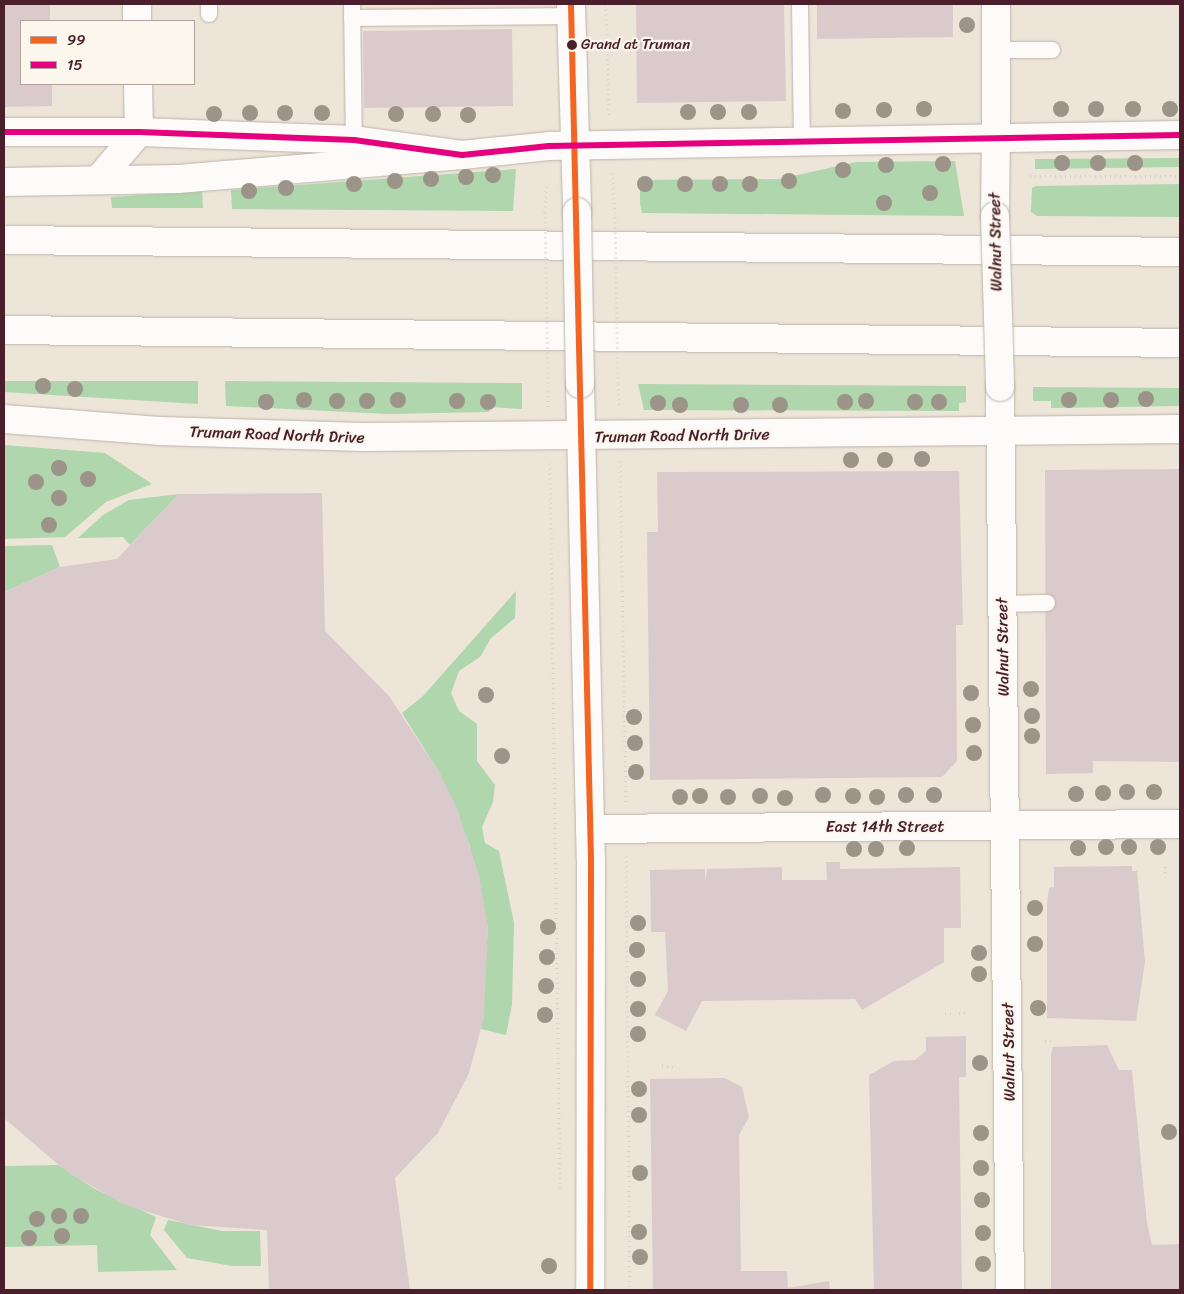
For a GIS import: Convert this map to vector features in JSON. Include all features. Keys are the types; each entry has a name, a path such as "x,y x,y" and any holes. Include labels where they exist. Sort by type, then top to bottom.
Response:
{"main road":[{"path":"137,4 137,20"},
{"name":"Walnut Street","path":"996,4 995,216 1002,432 1002,604 1010,1290"},
{"path":"571,10 590,829 590,1290"},
{"path":"98,180 139,132 138,85"},
{"path":"4,132 139,132 354,140 462,155"},
{"path":"4,182 178,179 575,146 802,141 996,140 1180,135"},
{"path":"4,240 1180,252"},
{"path":"4,330 1180,342"},
{"name":"Truman Road North Drive","path":"4,419 159,431 364,438 1180,429"},
{"name":"East 14th Street","path":"590,829 1180,824"}],"lane":[{"path":"800,4 802,141"},
{"path":"354,140 352,11 571,10"},
{"path":"996,50 1052,50"},
{"path":"1002,604 1047,604"}],"path":[{"path":"606,4 618,384"},
{"path":"1030,176 1180,176"},
{"path":"546,212 548,386"},
{"path":"550,477 560,1201"},
{"path":"1165,864 1165,877"},
{"path":"959,1013 967,1012"},
{"path":"945,1013 952,1013"},
{"path":"1045,1040 1053,1040"},
{"path":"662,1065 673,1067"}],"green space":[{"path":"1180,158 1180,167 1035,169 1035,159"},
{"path":"955,161 964,216 642,213 640,203 640,180 780,179 856,162"},
{"path":"516,169 513,211 232,209 231,190"},
{"path":"1180,184 1180,217 1037,216 1031,212 1032,188 1036,186"},
{"path":"202,191 203,208 112,208 111,197"},
{"path":"4,381 198,381 198,404 4,392"},
{"path":"225,381 522,383 522,409 490,407 489,412 389,414 226,406"},
{"path":"638,384 966,386 966,402 959,403 959,411 644,410"},
{"path":"1033,387 1180,388 1180,406 1051,408 1051,401 1033,401"},
{"path":"4,445 105,453 152,484 106,502 65,537 4,539"},
{"path":"179,494 130,545 123,537 78,538 103,515 129,500"},
{"path":"52,545 60,567 4,592 4,546"},
{"path":"516,591 515,618 491,638 480,657 459,671 451,693 459,711 477,724 477,761 495,785 493,802 482,827 485,843 499,851 514,923 512,1005 506,1035 481,1029 488,927 470,846 439,772 402,713 423,696"},
{"path":"58,1165 95,1189 156,1217 150,1235 177,1270 98,1272 97,1245 4,1247 4,1166"},
{"path":"168,1220 222,1231 260,1231 261,1266 232,1266 187,1258 164,1230"}],"building":[{"path":"4,4 50,4 50,20 20,20 20,85 52,85 52,106 4,107"},
{"path":"636,4 784,4 786,101 637,103"},
{"path":"817,4 953,4 953,37 817,39"},
{"path":"512,29 513,106 364,108 363,31"},
{"path":"1180,469 1180,762 1093,761 1093,773 1046,774 1045,470"},
{"path":"959,471 963,625 956,625 957,761 942,777 650,780 647,532 658,532 657,472"},
{"path":"322,493 325,631 389,696 439,772 457,808 479,875 488,927 484,1017 469,1073 438,1133 395,1178 410,1290 269,1290 267,1230 190,1225 125,1205 67,1172 4,1118 4,592 60,567 117,559 179,494"},
{"path":"826,862 840,862 840,869 960,867 961,928 944,928 944,962 862,1010 855,999 702,1001 686,1031 655,1015 668,991 665,932 651,932 650,870 705,869 705,882 707,869 782,867 782,880 827,880"},
{"path":"1132,866 1132,871 1137,871 1145,962 1136,1021 1047,1018 1047,902 1049,888 1054,887 1054,867"},
{"path":"966,1036 966,1077 959,1077 962,1290 874,1290 869,1075 894,1061 915,1060 926,1051 926,1037"},
{"path":"1107,1045 1119,1070 1132,1070 1147,1223 1152,1245 1180,1244 1180,1290 1051,1290 1051,1054 1053,1047"},
{"path":"725,1078 742,1087 749,1117 739,1135 741,1271 787,1271 788,1288 829,1281 830,1290 653,1290 650,1079"}],"transit line":[{"name":"99","path":"571,4 591,858 590,1290"},
{"name":"15","path":"4,132 139,132 354,140 462,155 549,146 1180,135"}],"place":[{"name":"Grand at Truman","path":"572,45"}]}
